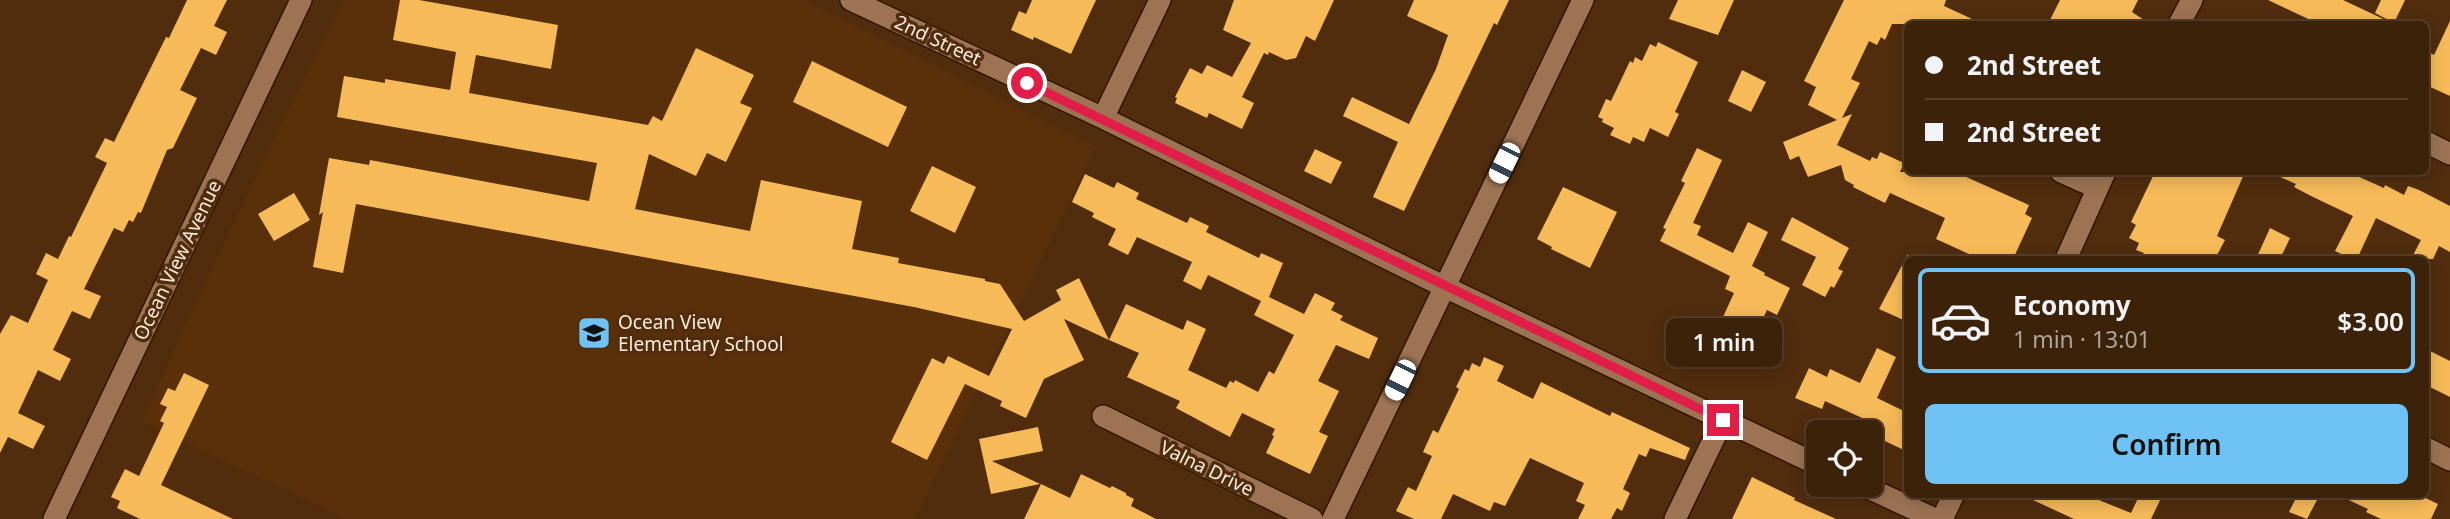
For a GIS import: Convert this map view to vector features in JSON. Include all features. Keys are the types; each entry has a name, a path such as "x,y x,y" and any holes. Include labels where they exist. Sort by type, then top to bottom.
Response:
{"street":[{"name":"Ocean View Avenue","path":"54,519 301,0"},
{"name":"2nd Street","path":"851,0 1103,118 1445,287 1806,459"},
{"path":"1103,118 1160,0"},
{"path":"1333,519 1583,0"},
{"path":"2182,21 2192,0"},
{"path":"2429,144 2450,154"},
{"path":"2067,256 2101,180 2076,175"},
{"name":"Valna Drive","path":"1102,416 1312,519"},
{"path":"1675,519 1723,420"},
{"path":"2429,450 2450,460"},
{"path":"1883,495 1935,519"},
{"path":"1942,519 1952,498"}],"shaded area":[{"name":"Ocean View Elementary School","path":"343,0 804,0 1096,147 915,519 347,519 141,421 223,245"}],"building":[{"path":"187,0 227,0 214,26 227,32 216,55 201,48 180,90 197,98 173,148 167,150 141,213 138,212 133,222 129,220 123,232 114,228 84,289 101,296 90,319 72,311 53,350 71,359 60,381 38,370 18,413 45,426 33,449 8,437 0,453 0,334 11,315 28,323 48,280 36,274 46,253 58,259 69,236 71,237 107,163 95,157 105,138 114,142"},
{"path":"400,0 419,0 558,25 551,69 476,55 469,93 648,125 653,116 662,121 696,48 754,75 740,103 752,108 726,162 707,153 696,176 649,154 635,209 750,231 761,180 862,201 852,249 899,258 898,263 1000,284 1024,321 1061,300 1056,290 1079,278 1109,340 1064,319 1084,360 1044,379 1026,418 1000,406 1002,401 965,384 927,460 891,442 932,358 944,364 948,356 989,376 1012,329 914,307 356,204 343,273 313,267 329,158 369,165 370,160 589,201 597,163 337,117 344,76 385,83 385,79 450,90 456,52 393,40"},
{"path":"1032,0 1096,0 1071,54 1011,30 1019,11 1026,14"},
{"path":"1234,0 1334,0 1315,41 1306,36 1296,58 1286,60 1269,52 1268,55 1264,53 1242,97 1254,103 1242,129 1209,113 1207,118 1175,103 1175,97 1190,68 1202,74 1207,65 1232,77 1251,43 1223,30"},
{"path":"1414,0 1509,0 1497,25 1494,23 1404,211 1373,197 1398,142 1343,116 1352,97 1409,124 1436,69 1448,35 1407,16"},
{"path":"1678,0 1734,0 1718,35 1669,19"},
{"path":"1844,0 1946,0 1944,6 1976,21 1904,21 1904,24 1892,24 1885,40 1881,37 1877,45 1869,41 1851,79 1860,83 1842,118 1852,114 1837,145 1870,161 1872,157 1877,159 1880,152 1904,163 1900,172 1904,172 1904,175 1962,175 2029,205 2025,214 2032,218 2014,256 1973,256 1936,239 1945,218 1890,193 1885,203 1853,187 1854,185 1845,180 1841,165 1808,177 1799,156 1790,160 1783,142 1837,120 1808,105 1816,87 1804,81"},
{"path":"2060,0 2138,0 2132,12 2146,21 2050,21"},
{"path":"2268,0 2343,0 2388,21 2313,21"},
{"path":"2381,0 2405,0 2395,21 2375,13"},
{"path":"2450,21 2450,96 2429,86 2429,52 2434,55"},
{"path":"1658,42 1698,62 1675,112 1679,114 1668,137 1650,128 1644,142 1633,137 1630,144 1610,135 1614,128 1598,117 1606,99 1611,101 1630,61 1633,63 1635,57 1642,61 1650,44 1656,47"},
{"path":"812,61 907,107 888,147 793,102"},
{"path":"1742,70 1766,82 1751,112 1728,101"},
{"path":"1697,148 1722,160 1693,223 1701,226 1697,235 1733,253 1748,222 1768,232 1752,266 1790,288 1777,315 1767,310 1756,333 1723,317 1734,293 1725,289 1730,276 1660,241 1666,229 1663,228 1685,183 1681,181"},
{"path":"1315,149 1342,162 1331,184 1304,171"},
{"path":"932,166 976,187 955,233 910,211"},
{"path":"1085,174 1114,188 1117,182 1139,193 1136,199 1187,223 1190,217 1209,226 1206,232 1259,258 1261,253 1283,263 1269,297 1304,314 1315,293 1335,303 1331,310 1343,316 1340,320 1378,338 1369,359 1336,345 1318,381 1339,391 1319,432 1328,436 1310,474 1266,453 1275,429 1242,413 1230,437 1176,408 1180,401 1127,377 1139,353 1109,340 1126,304 1183,330 1187,320 1206,329 1188,370 1226,388 1230,381 1234,383 1235,380 1258,392 1269,371 1274,374 1294,335 1254,315 1261,301 1208,275 1201,290 1183,281 1192,262 1137,237 1128,255 1108,245 1116,229 1092,217 1094,213 1072,202"},
{"path":"2154,175 2244,175 2217,236 2225,240 2217,256 2142,256 2144,253 2136,250 2139,243 2129,238 2136,225 2131,222"},
{"path":"2276,175 2355,175 2384,188 2385,185 2404,195 2408,186 2419,190 2450,206 2450,252 2439,246 2433,259 2429,259 2429,256 2413,256 2421,240 2376,218 2358,256 2346,256 2335,251 2353,216 2294,187 2296,184"},
{"path":"1563,187 1617,212 1590,268 1537,239"},
{"path":"294,193 310,220 274,241 258,214"},
{"path":"1792,217 1849,248 1838,269 1843,271 1834,288 1831,286 1825,297 1802,285 1816,257 1781,240"},
{"path":"2270,228 2290,238 2281,256 2257,256"},
{"path":"1904,262 1904,320 1879,309"},
{"path":"1877,348 1896,357 1877,398 1904,411 1904,450 1883,440 1883,420 1867,420 1825,401 1822,409 1795,398 1809,368 1827,377 1830,369 1860,383"},
{"path":"2429,350 2450,361 2450,397 2429,386"},
{"path":"1484,357 1504,366 1497,381 1533,399 1541,382 1610,416 1612,412 1690,448 1685,460 1650,448 1646,457 1639,454 1623,489 1630,493 1622,511 1617,508 1611,519 1578,519 1585,505 1576,501 1584,483 1530,458 1505,506 1494,502 1490,511 1453,494 1441,519 1414,519 1396,511 1408,487 1416,491 1432,456 1423,452 1433,430 1438,433 1459,389 1456,387 1465,369 1469,371 1472,363 1480,367"},
{"path":"184,373 209,385 161,485 233,519 140,519 117,508 120,501 111,497 125,469 139,476 164,423 160,421 167,407 160,404 168,388 175,391"},
{"path":"1038,427 1043,451 992,461 1040,484 991,494 979,439"},
{"path":"1081,474 1126,493 1134,499 1131,506 1156,519 1024,519 1041,484 1070,498"},
{"path":"1752,477 1795,498 1794,500 1836,519 1732,519"},
{"path":"2029,498 2094,498 2131,513 2138,498 2161,498 2151,519 2074,519"},
{"path":"2296,498 2317,500 2307,519 2289,512"},
{"path":"2345,498 2425,498 2438,504 2431,519 2381,519 2366,512 2368,509"}],"place":[{"name":"Ocean View Elementary School","path":"594,333"}],"route":[{"path":"1027,83 1723,420"}]}
